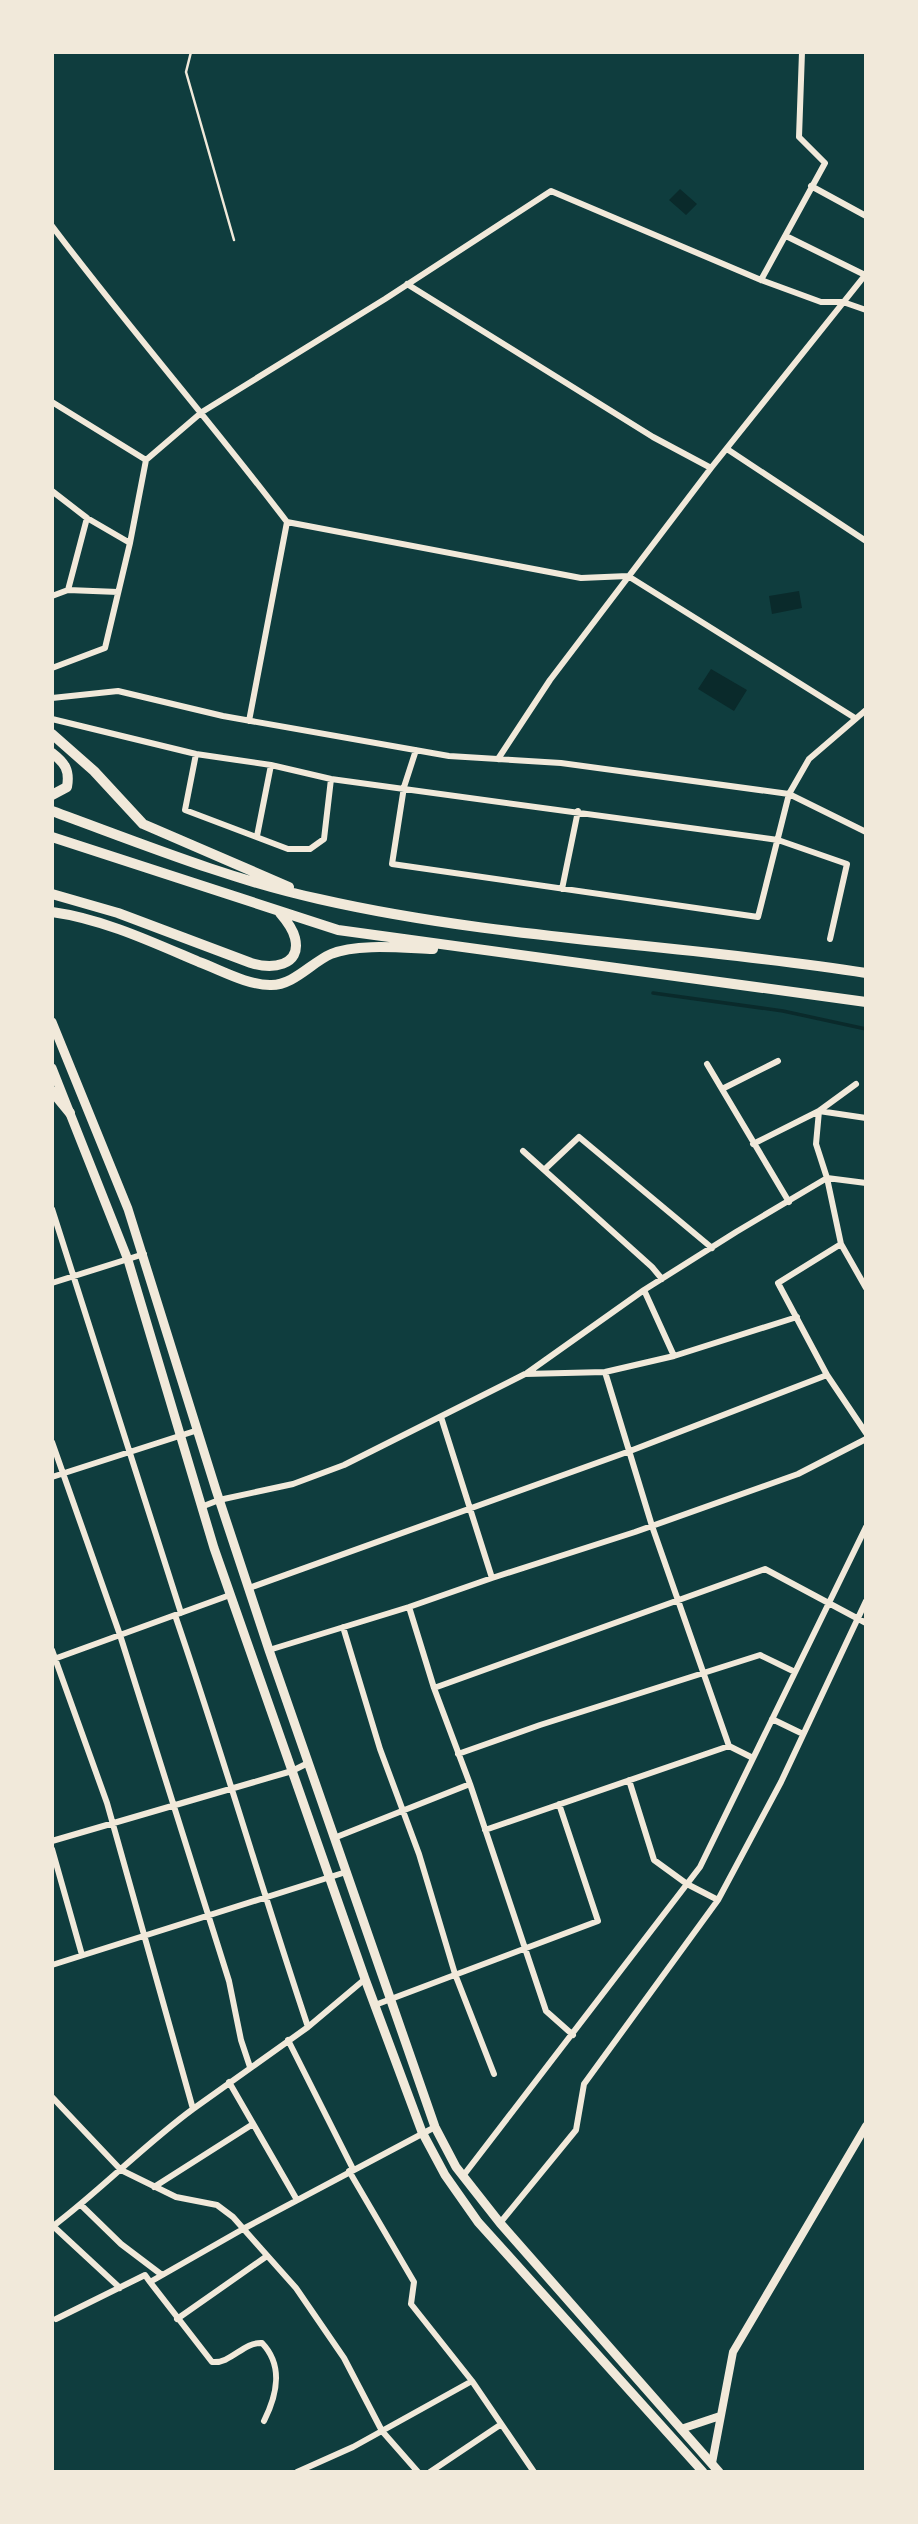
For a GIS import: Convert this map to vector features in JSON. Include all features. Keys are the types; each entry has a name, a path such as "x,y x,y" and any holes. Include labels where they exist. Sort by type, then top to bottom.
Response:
{"highway":[{"path":"52,734 94,771 143,824 319,900"},
{"path":"52,752 67,767 69,777 67,787 52,795"},
{"path":"52,811 238,879 319,900 542,936 802,963 866,973"},
{"path":"52,837 338,930 866,1002"},
{"path":"52,894 118,913 251,963 273,968 286,963 295,953 296,940 280,912"},
{"path":"52,912 128,932 219,970 272,986 292,978 333,953 373,947 482,950"},
{"path":"52,1091 70,1113"}],"main road":[{"path":"52,1023 144,1254 248,1588 435,2127 463,2176 500,2223 719,2472"},
{"path":"52,1068 107,1201 128,1260 201,1507 230,1595 365,1979 422,2132 445,2175 478,2222 703,2472"}],"street":[{"path":"761,280 825,163 799,137 802,52"},
{"path":"811,186 866,216"},
{"path":"52,668 105,648 146,460 202,412 551,191 761,280 821,302 843,302 866,310"},
{"path":"52,226 287,522 581,578 628,576 855,718"},
{"path":"498,759 550,680 628,576 865,275 786,236"},
{"path":"407,284 596,402 711,468"},
{"path":"52,401 146,460"},
{"path":"727,449 866,541"},
{"path":"52,491 87,518 130,543"},
{"path":"68,590 87,518"},
{"path":"249,721 287,522"},
{"path":"52,596 68,590 118,592"},
{"path":"52,698 118,691 249,721 449,756 561,763 789,794 866,832"},
{"path":"416,750 404,788 391,864 758,916 789,794 809,759 866,710"},
{"path":"52,719 196,754 271,765 331,779 778,840 847,864 830,939"},
{"path":"196,754 185,810 288,849 310,849 324,839 331,779"},
{"path":"257,836 271,765"},
{"path":"562,889 578,811"},
{"path":"722,1089 778,1061"},
{"path":"707,1064 789,1202"},
{"path":"753,1144 819,1111 856,1084"},
{"path":"819,1111 866,1118"},
{"path":"819,1111 816,1144 827,1178 841,1244 866,1288"},
{"path":"544,1170 579,1137 712,1248"},
{"path":"523,1151 662,1279"},
{"path":"201,1507 219,1500 293,1484 344,1465 525,1374 644,1290 736,1231 827,1178 866,1183"},
{"path":"52,1209 308,2027"},
{"path":"841,1244 778,1283 827,1376 866,1433"},
{"path":"52,1283 144,1254"},
{"path":"644,1290 674,1356"},
{"path":"525,1374 605,1372 674,1356 797,1317"},
{"path":"605,1372 652,1527 729,1746 753,1758"},
{"path":"248,1588 630,1451 827,1376"},
{"path":"441,1417 492,1578"},
{"path":"52,1478 198,1430"},
{"path":"269,1650 652,1527 798,1474 866,1439"},
{"path":"52,1442 120,1635 229,1981 241,2040 250,2067"},
{"path":"463,2176 700,1867 866,1527"},
{"path":"433,1688 765,1569 866,1623"},
{"path":"54,1659 230,1595"},
{"path":"500,2223 576,2130 584,2084 718,1900 781,1782 866,1601"},
{"path":"409,1607 433,1688 470,1784 546,2011 573,2035"},
{"path":"343,1627 380,1749 419,1854 456,1974 495,2074"},
{"path":"52,1650 112,1822 193,2109"},
{"path":"458,1754 760,1655 795,1672"},
{"path":"772,1719 803,1734"},
{"path":"485,1830 729,1746"},
{"path":"52,1841 292,1771 308,1763"},
{"path":"629,1780 654,1860 687,1884 718,1900"},
{"path":"334,1838 470,1784"},
{"path":"375,2005 598,1921 559,1804"},
{"path":"52,1849 82,1955"},
{"path":"52,1965 346,1872"},
{"path":"120,2288 53,2226 81,2205 170,2126 308,2027 365,1979"},
{"path":"288,2040 351,2170 414,2282 411,2304 472,2381 534,2472"},
{"path":"229,2082 297,2200"},
{"path":"52,2097 121,2170 176,2197 217,2206 233,2217 296,2288 344,2357 382,2431 418,2472"},
{"path":"154,2187 253,2124"},
{"path":"712,2463 733,2352 866,2126"},
{"path":"150,2282 351,2170 435,2127"},
{"path":"81,2205 121,2244 162,2275"},
{"path":"177,2319 267,2256"},
{"path":"56,2319 145,2275 212,2362 222,2363 255,2343 262,2343 272,2354 277,2378 272,2404 264,2421"},
{"path":"298,2471 353,2447 472,2381"},
{"path":"681,2429 720,2416"},
{"path":"430,2472 500,2425"}],"lane":[{"path":"191,52 187,72 234,240"}],"water":[{"path":"680,189 697,204 686,215 669,200"},
{"path":"799,591 802,608 772,614 769,596"},
{"path":"711,669 747,690 734,711 698,689"}],"waterway":[{"path":"653,993 783,1011 866,1029"}]}
